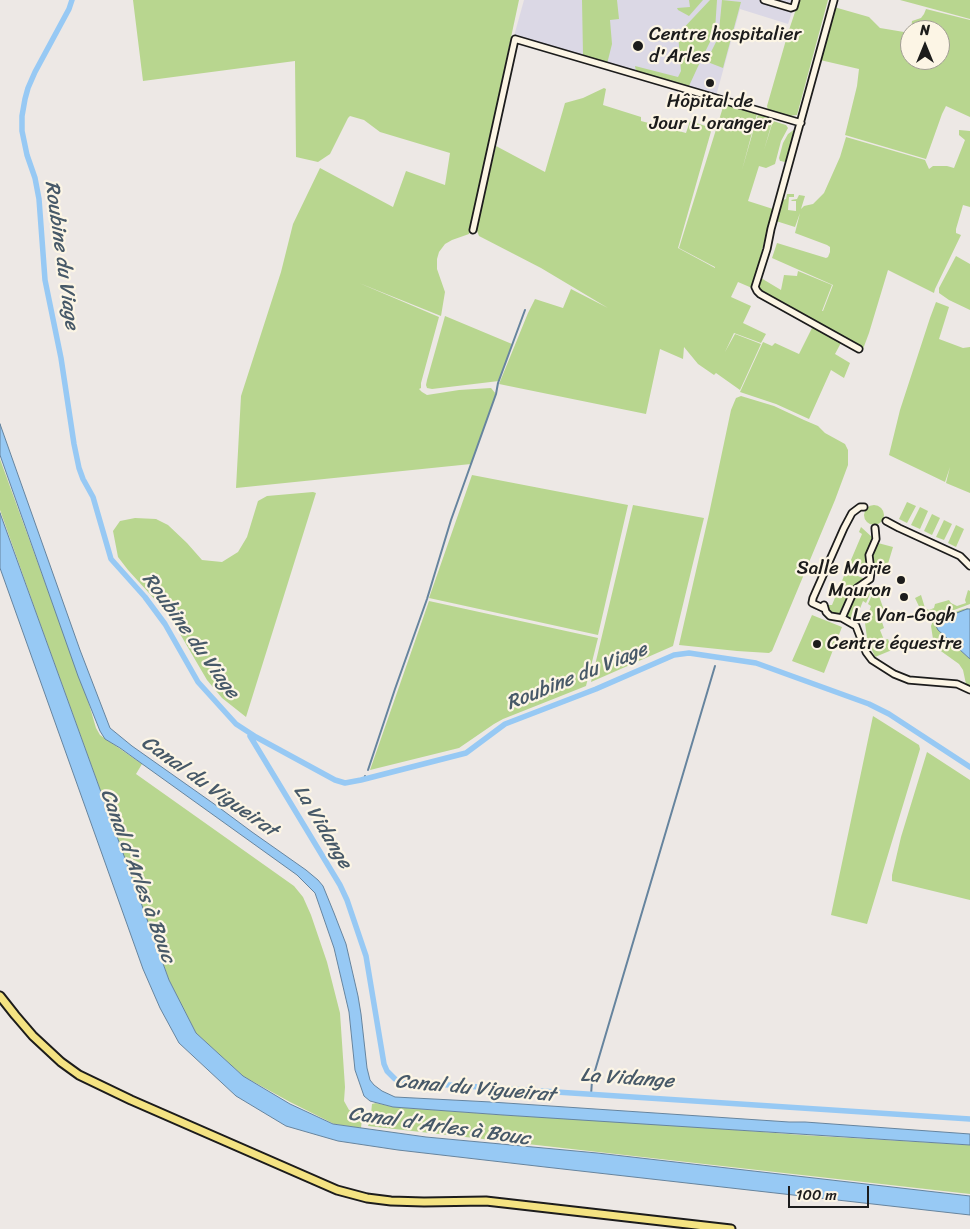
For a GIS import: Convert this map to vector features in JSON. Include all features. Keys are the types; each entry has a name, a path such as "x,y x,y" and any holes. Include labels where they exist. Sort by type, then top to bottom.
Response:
{"main road":[{"path":"0,996 33,1036 61,1062 80,1075 131,1100 337,1190 391,1202 486,1202 731,1229"}],"street":[{"path":"764,0 792,8 796,0"},
{"path":"834,0 755,287 760,294 859,349"},
{"path":"473,230 515,40 801,123"},
{"path":"864,507 860,507 852,513 812,603 824,607 830,616 842,618 856,626 866,652 872,660 894,674 908,680 957,684 970,690"},
{"path":"886,520 960,556 970,566"},
{"path":"842,618 853,593 870,579 869,555 876,539 875,528"}],"shaded area":[{"name":"Centre hospitalier d'Arles","path":"524,0 796,0 788,24 740,9 716,96 514,36"}],"green space":[{"path":"133,0 519,0 469,234 445,244 439,252 437,259 437,269 445,292 441,316 359,283 439,317 421,388 419,389 422,392 427,395 491,388 496,394 471,464 236,488 241,396 281,272 293,224 320,168 393,207 406,171 445,185 450,153 380,132 364,120 350,116 330,154 318,162 296,157 295,61 143,81"},
{"path":"582,0 617,0 619,19 610,20 612,44 607,64 583,55"},
{"path":"689,0 703,0 689,16 677,8 690,7"},
{"path":"710,0 717,0 715,30 689,86 636,71 635,66 678,77 681,71 678,34"},
{"path":"722,0 741,2 723,68 705,61 718,38"},
{"path":"799,0 828,0 797,115 789,116 768,110 767,106"},
{"path":"900,0 970,0 970,19 926,7"},
{"path":"834,7 869,17 880,28 900,31 900,70 950,70 950,20 915,20 921,18 926,9 970,20 970,117 946,106 926,159 845,135 857,86 859,69 820,60"},
{"path":"604,88 606,89 603,105 641,117 641,121 686,133 690,121 712,128 678,248 715,268 679,248 724,104 757,114 742,170 758,114 773,119 764,150 773,121 786,125 788,128 781,141 775,164 766,168 759,166 748,201 773,209 752,288 738,282 731,297 751,306 743,323 766,334 761,343 734,333 725,352 735,334 761,344 740,390 716,373 714,375 698,364 684,347 683,359 660,349 646,414 499,384 535,299 563,308 571,289 608,308 541,268 479,236 476,228 496,146 545,172 565,103 583,98"},
{"path":"796,124 800,124 788,163 780,161 783,143 788,134 795,129"},
{"path":"959,130 970,131 970,207 963,205 956,229 956,233 961,235 934,293 888,270 863,349 759,291 758,284 761,278 781,290 784,275 797,276 798,271 832,285 823,311 833,285 772,258 777,243 826,258 830,252 830,247 795,233 800,213 795,227 776,221 787,194 794,194 794,197 789,197 788,210 796,211 796,201 791,200 797,199 799,195 805,196 801,209 804,206 813,204 824,193 840,157 846,137 925,160 929,169 933,166 954,168 965,140 959,135"},
{"path":"956,256 970,264 970,310 939,293 939,288"},
{"path":"936,302 949,307 939,339 963,348 970,347 970,493 946,483 950,467 945,482 889,455 900,410"},
{"path":"445,316 512,344 499,381 427,388 427,380"},
{"path":"813,326 842,341 835,354 850,363 844,378 831,370 809,419 776,404 740,392 763,342 772,346 775,343 799,354"},
{"path":"741,396 774,406 818,426 825,433 845,444 848,450 848,465 835,500 772,651 769,653 679,645 731,410 736,398"},
{"path":"0,459 100,735 142,764 136,774 294,886 303,897 327,962 340,1013 345,1087 344,1101 349,1110 358,1112 362,1119 361,1128 334,1124 243,1076 196,1033 169,980 0,510"},
{"path":"472,475 628,505 598,635 429,598"},
{"path":"316,493 246,717 222,698 207,680 169,615 118,557 113,531 120,521 135,518 156,519 168,525 202,560 222,562 238,552 247,537 258,501 267,496"},
{"path":"907,502 916,506 907,523 899,519"},
{"path":"633,505 704,518 673,646 591,682"},
{"path":"874,505 881,508 884,515 881,522 874,525 867,522 864,515 867,508"},
{"path":"920,507 928,511 920,529 911,525"},
{"path":"932,514 940,518 932,535 924,531"},
{"path":"944,520 952,524 944,540 936,537"},
{"path":"956,525 964,529 956,547 948,543"},
{"path":"861,527 873,538 866,557 867,576 848,567 862,534 859,532"},
{"path":"878,543 893,547 887,567 875,571 872,551"},
{"path":"846,571 865,579 853,587 838,614 831,613 827,608 828,605 832,605"},
{"path":"869,586 870,594 866,603 863,601 855,621 845,617 858,591"},
{"path":"968,590 970,591 970,604 930,619 928,616 924,617 915,598 921,595 925,608 929,610 934,608 935,604 949,600 957,606 966,603"},
{"path":"881,591 879,596 885,613 880,616 884,628 880,630 884,640 888,639 892,650 875,657 867,638 865,623 871,606 868,604 872,595"},
{"path":"429,601 598,638 586,686 503,719 459,748 370,770"},
{"path":"970,608 955,615 938,630 970,659 970,687 966,684 963,670 959,664 938,649 933,639 931,626 933,621"},
{"name":"Centre équestre","path":"812,615 842,627 824,673 792,661"},
{"path":"873,716 919,745 920,749 867,924 831,915"},
{"path":"927,752 970,780 970,900 892,881 901,837"},
{"path":"376,1103 393,1107 503,1115 970,1145 970,1194 368,1126 372,1104"}],"water":[{"path":"0,424 80,650 110,728 132,746 306,870 323,886 346,944 358,996 370,1080 382,1091 395,1097 970,1134 970,1145 393,1107 370,1101 364,1096 355,1070 349,1012 334,948 315,893 297,875 105,739 100,731 78,676 0,455"},
{"path":"0,513 169,980 196,1033 243,1076 290,1104 333,1124 426,1137 597,1153 970,1196 970,1215 398,1150 338,1141 286,1126 236,1096 179,1043 160,1008 143,969 0,568"},
{"path":"970,609 970,659 936,626 939,620"}],"waterway":[{"name":"Roubine du Viage","path":"72,0 28,88 22,116 22,131 39,199 45,280 61,358 79,468 93,497 111,559 145,597 165,624 198,682 236,724 335,780 345,783 466,753 505,724 596,689 674,655 689,653 756,663 869,704 889,714 970,767"},
{"path":"368,770 427,599 451,520 525,310"},
{"path":"591,1095 594,1074 715,666"},
{"name":"La Vidange","path":"250,736 340,885 347,900 366,956 384,1064 387,1071 395,1079 403,1082 970,1119"},
{"name":"Roubine du Viage","path":"364,780 365,776"}],"place":[{"name":"Centre hospitalier d'Arles","path":"638,46"},
{"name":"Hôpital de Jour L'oranger","path":"710,83"},
{"name":"Salle Marie Mauron","path":"901,580"},
{"name":"Le Van-Gogh","path":"904,597"},
{"name":"Centre équestre","path":"817,644"}],"water label":[{"name":"Canal du Vigueirat","path":"209,787"},
{"name":"Canal d'Arles à Bouc","path":"137,876"},
{"name":"Canal du Vigueirat","path":"475,1089"},
{"name":"Canal d'Arles à Bouc","path":"439,1127"}]}
